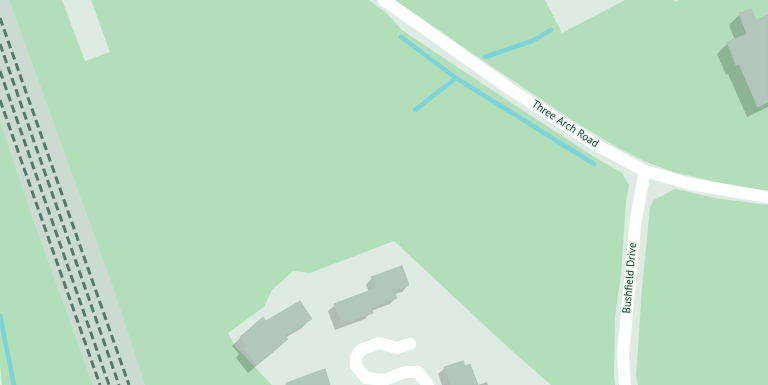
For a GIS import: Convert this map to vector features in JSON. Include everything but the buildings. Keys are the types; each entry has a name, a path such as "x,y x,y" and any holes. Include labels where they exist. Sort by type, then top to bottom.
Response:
{"street":[{"name":"Three Arch Road","path":"384,0 576,132 596,145 645,171 690,184 768,197"},
{"name":"Bushfield Drive","path":"625,385 624,346 636,218 645,171"},
{"path":"410,344 398,348 379,343 362,350 356,357 356,366 366,378 384,380 405,372 418,372 428,385"}],"shaded area":[{"path":"0,0 9,0 111,282 145,385 93,385 31,213 0,120"}],"green space":[{"path":"9,0 62,0 85,61 110,52 91,0 369,0 385,12 402,30 596,158 622,173 629,185 626,201 621,275 615,317 615,385 551,385 511,350 394,241 310,273 293,271 272,290 264,307 228,333 235,346 272,385 145,385 111,282"},
{"path":"395,0 545,0 562,33 625,0 674,0 675,2 679,0 768,0 768,15 756,20 751,9 739,13 747,34 727,42 757,57 760,78 748,84 757,107 768,102 768,191 720,183 674,172 646,162 618,148 572,120"},
{"path":"0,120 31,213 93,385 2,385 0,364"},
{"path":"675,189 715,198 768,205 768,385 638,385 636,377 642,288 650,207 654,200"}],"waterway":[{"path":"485,57 532,41 551,30"},
{"path":"401,37 456,78 594,164"},
{"path":"415,110 456,78"},
{"path":"0,315 14,385"}],"railway":[{"path":"0,18 129,385"},
{"path":"0,44 119,385"},
{"path":"0,71 109,385"},
{"path":"0,100 100,385"}]}
